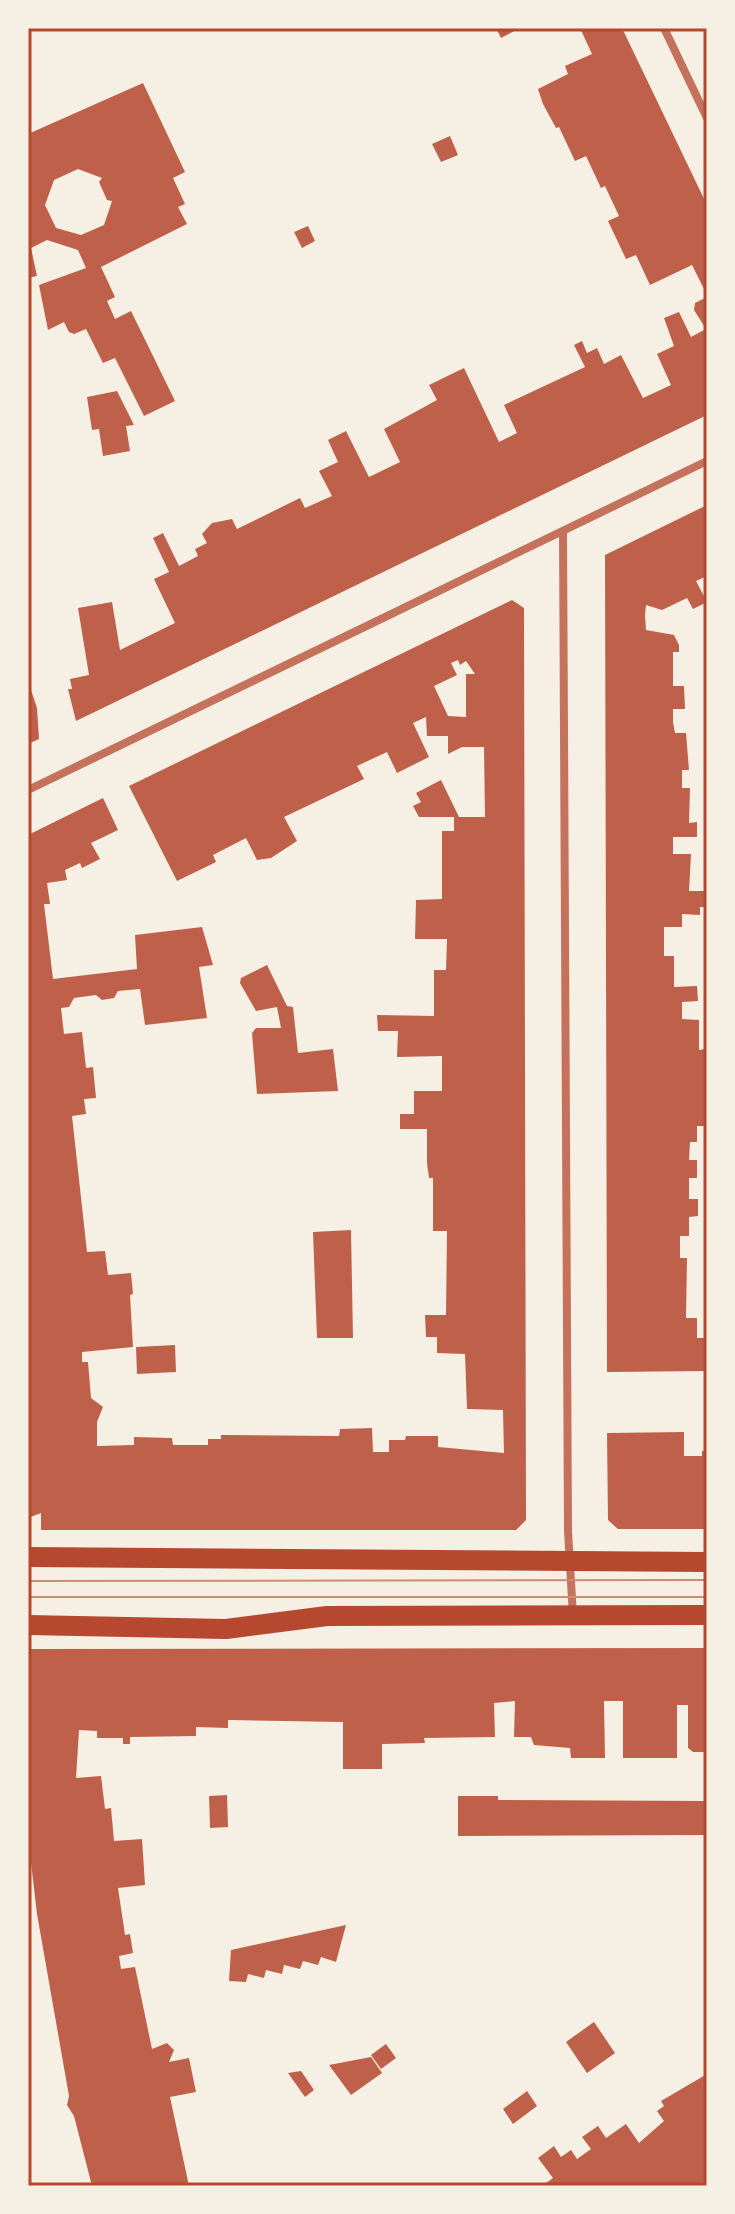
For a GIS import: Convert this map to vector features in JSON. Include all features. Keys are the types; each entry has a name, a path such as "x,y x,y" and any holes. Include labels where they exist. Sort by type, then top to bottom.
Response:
{"main road":[{"path":"28,1557 707,1562"},
{"path":"28,1625 226,1629 327,1616 707,1615"}],"street":[{"path":"664,28 707,118"},
{"path":"28,790 707,461"},
{"path":"563,533 570,1562 573,1616"}],"building":[{"path":"496,28 520,28 501,38"},
{"path":"580,28 622,28 707,205 707,295 692,265 650,285 636,255 626,259 608,221 619,216 605,186 601,188 586,156 575,161 559,127 556,128 543,104 538,89 568,74 565,66 592,54"},
{"path":"143,83 185,172 173,178 185,204 178,207 187,224 101,267 115,297 107,301 115,319 131,311 175,401 144,416 115,358 103,363 86,329 74,334 69,332 64,322 48,330 39,285 86,268 78,250 47,240 31,248 37,276 28,278 28,134","holes":["78,169 102,178 99,182 107,200 112,201 104,225 81,235 56,228 45,205 54,180"]},
{"path":"450,136 458,155 441,162 432,144"},
{"path":"308,226 315,241 302,248 294,232"},
{"path":"707,297 707,415 76,721 68,689 72,689 70,679 89,675 78,608 112,602 120,650 175,623 154,579 169,572 153,538 163,533 179,566 198,556 195,549 207,543 202,534 212,523 232,519 237,529 300,498 305,508 332,496 319,471 338,462 328,440 346,431 369,477 400,462 384,429 437,400 429,385 464,368 499,442 517,433 504,405 585,367 574,345 582,341 587,353 597,348 604,364 621,355 643,398 671,385 657,354 674,346 664,318 679,312 691,337 706,329 694,310 695,303"},
{"path":"117,391 134,425 126,426 130,451 103,456 99,429 92,430 87,397"},
{"path":"707,505 707,576 696,581 707,602 693,609 687,598 662,610 646,605 645,615 646,630 674,635 679,645 679,652 673,652 673,686 684,686 685,709 673,709 673,722 675,733 686,733 689,770 682,770 682,788 690,788 689,823 697,822 697,837 673,837 673,854 691,854 689,891 707,891 707,907 700,907 700,915 682,914 682,927 664,927 664,956 674,956 674,987 697,986 698,1001 682,1002 682,1019 699,1020 699,1050 705,1049 707,1126 697,1126 697,1142 690,1142 689,1160 697,1160 697,1178 689,1178 689,1199 698,1199 698,1216 689,1217 689,1236 680,1236 680,1258 687,1258 686,1318 697,1318 697,1338 707,1338 707,1371 607,1372 605,555"},
{"path":"512,600 524,608 526,1520 516,1530 41,1530 41,1513 28,1518 28,835 103,798 118,830 91,843 100,859 82,868 80,863 65,870 67,880 47,883 50,904 44,904 53,979 137,969 135,935 202,927 213,965 199,967 207,1018 145,1025 140,989 118,991 114,998 102,1000 96,995 74,998 69,1007 61,1008 64,1034 82,1032 86,1068 93,1067 96,1098 84,1099 86,1114 72,1116 87,1252 105,1251 108,1275 131,1273 133,1294 130,1295 133,1347 82,1352 82,1362 88,1362 91,1398 103,1407 97,1422 97,1446 134,1445 134,1437 172,1438 173,1445 208,1445 208,1439 221,1439 221,1435 339,1436 340,1429 372,1428 373,1452 389,1452 389,1440 405,1440 406,1436 438,1436 438,1447 504,1453 503,1410 467,1409 465,1354 437,1353 437,1337 426,1337 425,1315 446,1315 447,1231 433,1231 433,1178 429,1178 427,1163 427,1129 400,1129 400,1114 414,1114 414,1091 442,1091 442,1056 397,1057 398,1031 378,1031 377,1015 434,1016 434,970 446,970 447,939 415,939 416,900 442,899 442,831 454,831 454,817 419,817 413,806 421,802 416,793 441,780 459,817 485,817 484,747 462,747 448,754 448,736 427,736 426,717 413,723 429,757 397,773 387,752 357,766 364,779 284,817 297,841 271,858 257,860 246,838 213,855 216,862 177,881 129,786","holes":["458,660 460,665 466,661 475,674 466,674 466,717 448,716 434,686 457,675 451,663"]},
{"path":"28,681 37,708 39,739 28,744"},
{"path":"267,965 287,1006 293,1007 298,1053 333,1049 338,1091 257,1094 252,1033 256,1028 281,1028 277,1007 256,1011 240,983 241,978"},
{"path":"351,1230 353,1338 317,1338 313,1232"},
{"path":"175,1345 176,1372 137,1374 136,1347"},
{"path":"684,1432 684,1456 702,1456 702,1451 707,1451 707,1529 618,1529 608,1520 607,1433"},
{"path":"707,1648 707,1752 693,1752 688,1748 688,1705 677,1705 677,1758 623,1758 623,1701 604,1701 605,1758 571,1758 570,1748 534,1745 531,1737 514,1737 515,1701 494,1703 495,1737 424,1738 425,1743 382,1744 382,1769 343,1769 343,1722 228,1720 228,1728 196,1727 196,1736 130,1737 130,1744 123,1744 123,1738 97,1738 97,1731 79,1730 76,1778 101,1776 105,1809 111,1808 114,1841 142,1839 145,1885 118,1888 125,1935 130,1934 133,1953 119,1956 121,1969 135,1967 152,2049 167,2043 174,2050 169,2062 189,2058 196,2092 170,2097 189,2186 92,2186 74,2116 67,2105 69,2096 37,1914 28,1837 28,1649"},
{"path":"227,1795 228,1827 210,1828 209,1796"},
{"path":"458,1796 498,1796 498,1800 707,1801 707,1835 458,1836"},
{"path":"346,1925 336,1962 321,1957 318,1965 303,1961 300,1969 284,1965 282,1974 266,1970 264,1978 248,1974 246,1982 229,1981 231,1950"},
{"path":"594,2022 615,2053 587,2073 566,2042"},
{"path":"386,2044 396,2058 381,2069 371,2055"},
{"path":"371,2057 382,2073 351,2095 329,2065"},
{"path":"301,2071 314,2090 305,2097 288,2073"},
{"path":"707,2074 707,2186 542,2186 553,2178 538,2158 554,2146 561,2157 571,2150 577,2159 591,2149 582,2137 598,2126 606,2138 626,2124 639,2143 664,2121 657,2111 664,2106 661,2101"},
{"path":"527,2091 537,2106 513,2124 503,2109"}],"tram line":[{"path":"28,1581 707,1580"},
{"path":"28,1597 707,1597"}]}
